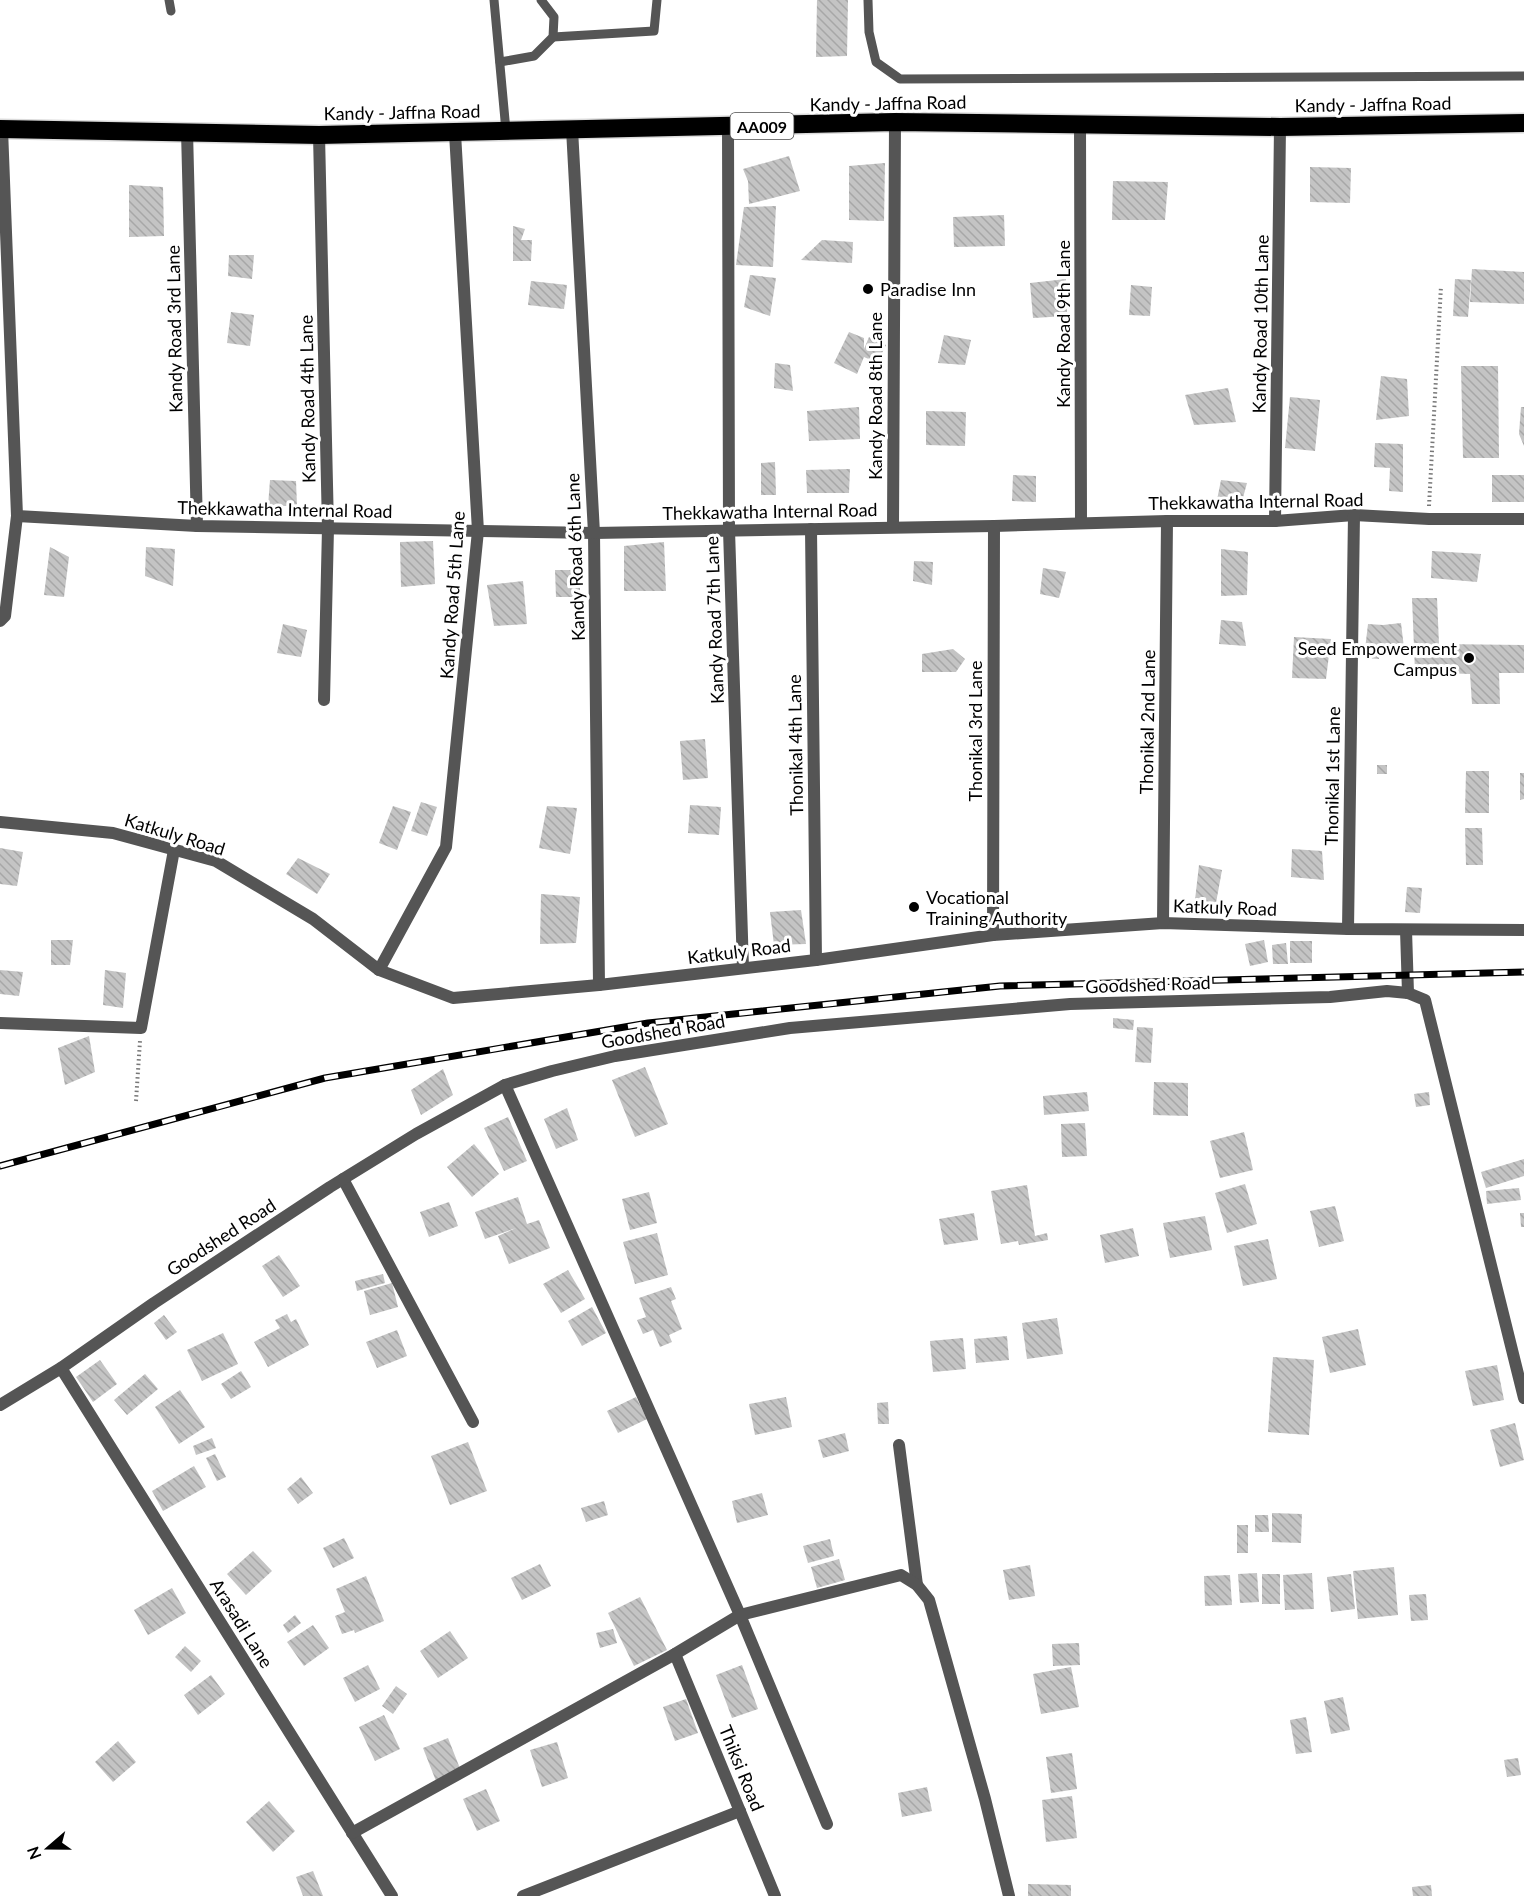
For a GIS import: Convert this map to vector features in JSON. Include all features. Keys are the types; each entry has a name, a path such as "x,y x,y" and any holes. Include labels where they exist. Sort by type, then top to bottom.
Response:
{"highway":[{"name":"Kandy - Jaffna Road","path":"1,129 319,135 894,122 1280,127 1524,123"}],"street":[{"name":"Kandy Road 8th Lane","path":"893,527 894,122"},
{"name":"Kandy Road 9th Lane","path":"1080,124 1081,524"},
{"name":"Kandy Road 7th Lane","path":"728,126 729,530 743,968"},
{"name":"Kandy Road 10th Lane","path":"1275,521 1280,127"},
{"path":"0,621 5,616 17,516 1,129"},
{"name":"Kandy Road 6th Lane","path":"572,129 594,532 599,986"},
{"name":"Kandy Road 3rd Lane","path":"187,131 197,526"},
{"name":"Kandy Road 5th Lane","path":"379,970 446,847 478,531 455,133"},
{"name":"Kandy Road 4th Lane","path":"319,135 328,528 324,700"},
{"name":"Thekkawatha Internal Road","path":"17,516 197,526 594,532 1275,521 1354,515 1429,519 1524,519"},
{"name":"Thonikal 1st Lane","path":"1348,929 1354,515"},
{"name":"Thonikal 2nd Lane","path":"1163,923 1167,521"},
{"name":"Thonikal 3rd Lane","path":"993,935 994,526"},
{"name":"Thonikal 4th Lane","path":"811,529 816,960"},
{"name":"Katkuly Road","path":"0,822 113,833 216,861 313,920 379,970 453,998 599,986 816,960 993,935 1163,923 1348,929 1524,930"},
{"path":"0,1023 141,1028 174,850"},
{"path":"1406,930 1408,993"},
{"name":"Goodshed Road","path":"0,1406 61,1368 154,1303 344,1179 416,1134 505,1085 615,1056 790,1028 1070,1005 1330,997 1387,992 1408,993 1425,1000 1524,1398"},
{"path":"505,1085 740,1615 827,1824"},
{"path":"344,1179 473,1422"},
{"name":"Arasadi Lane","path":"61,1368 392,1896"},
{"path":"899,1445 917,1585"},
{"path":"352,1833 675,1654 740,1615 901,1575 917,1585 929,1600 985,1799 1009,1896"},
{"name":"Thiksi Road","path":"675,1654 775,1896"},
{"path":"523,1896 740,1811"}],"lane":[{"path":"169,0 171,11"},
{"path":"494,0 506,132"},
{"path":"542,0 554,17 553,37"},
{"path":"500,62 534,56 553,37 654,31 657,0"},
{"path":"868,0 869,32 876,62 900,79 1524,76"}],"path":[{"path":"1429,519 1441,286"},
{"path":"136,1101 141,1028"}],"building":[{"path":"817,0 848,0 847,56 816,57"},
{"path":"789,156 800,191 749,204 748,181 743,169"},
{"path":"885,163 884,221 849,220 849,166"},
{"path":"1310,167 1351,168 1350,203 1310,202"},
{"path":"1113,181 1168,182 1165,220 1112,220"},
{"path":"129,185 163,187 164,236 129,237"},
{"path":"776,206 773,267 736,265 744,207"},
{"path":"1004,215 1005,246 954,247 953,217"},
{"path":"513,226 525,229 521,240 532,240 531,261 513,261"},
{"path":"822,240 853,242 852,263 801,260"},
{"path":"229,255 254,255 252,279 228,276"},
{"path":"1472,269 1524,272 1524,304 1470,302"},
{"path":"750,275 776,278 770,316 744,307"},
{"path":"1066,279 1067,316 1033,318 1030,283"},
{"path":"1455,279 1471,280 1468,317 1453,316"},
{"path":"531,281 567,285 564,309 528,305"},
{"path":"1131,285 1152,287 1150,316 1129,315"},
{"path":"231,312 254,315 250,346 227,343"},
{"path":"849,332 864,338 864,349 869,337 886,345 877,363 864,357 857,374 834,363"},
{"path":"944,335 971,340 965,365 938,363"},
{"path":"775,363 790,365 793,391 774,388"},
{"path":"1461,366 1498,366 1499,458 1463,458"},
{"path":"1381,376 1407,379 1409,416 1376,420"},
{"path":"1228,388 1236,422 1194,425 1185,395"},
{"path":"1290,397 1320,400 1315,451 1285,448"},
{"path":"859,407 860,439 809,441 807,411"},
{"path":"1521,407 1524,407 1524,446 1519,434"},
{"path":"926,411 966,412 965,446 926,445"},
{"path":"1375,443 1403,444 1403,492 1389,491 1390,468 1374,467"},
{"path":"775,462 776,495 761,495 761,463"},
{"path":"850,469 849,493 807,493 806,470"},
{"path":"1013,475 1036,476 1036,502 1012,501"},
{"path":"1492,475 1524,475 1524,502 1492,502"},
{"path":"270,480 296,481 297,506 268,506"},
{"path":"1221,480 1247,483 1241,505 1217,500"},
{"path":"433,541 435,584 401,587 400,542"},
{"path":"664,542 666,591 624,591 624,546"},
{"path":"50,547 69,557 64,597 44,595"},
{"path":"146,547 175,549 173,586 145,576"},
{"path":"1221,549 1248,552 1247,595 1221,596"},
{"path":"1432,551 1481,554 1477,582 1431,578"},
{"path":"914,561 933,562 932,585 913,581"},
{"path":"1043,568 1066,572 1059,598 1040,594"},
{"path":"555,570 580,570 580,597 556,597"},
{"path":"523,581 527,624 494,626 487,585"},
{"name":"Seed Empowerment Campus","path":"1412,598 1437,598 1439,644 1524,645 1524,673 1499,673 1500,704 1472,704 1470,674 1415,672"},
{"path":"1221,620 1242,622 1246,646 1219,644"},
{"path":"1401,623 1404,648 1380,643 1379,659 1364,658 1368,624"},
{"path":"283,624 307,630 301,657 277,653"},
{"path":"1294,637 1331,639 1326,679 1292,678"},
{"path":"953,649 965,659 956,672 922,672 922,654"},
{"path":"705,739 708,778 683,780 680,741"},
{"path":"1377,765 1387,765 1387,774 1377,774"},
{"path":"1466,771 1489,771 1489,813 1465,813"},
{"path":"1520,773 1524,773 1524,799 1520,800"},
{"path":"421,802 437,807 427,836 411,831"},
{"path":"690,805 721,807 719,835 688,833"},
{"path":"393,806 411,812 397,850 379,843"},
{"path":"547,806 577,808 570,854 539,848"},
{"path":"1465,828 1482,828 1483,865 1466,865"},
{"path":"0,848 23,852 17,886 0,884"},
{"path":"1292,849 1322,851 1324,880 1291,877"},
{"path":"298,858 330,874 317,894 286,874"},
{"path":"1199,865 1222,870 1216,903 1195,900"},
{"path":"1407,887 1422,888 1420,913 1405,912"},
{"path":"541,894 580,897 576,943 540,944"},
{"path":"801,910 806,944 774,945 770,912"},
{"path":"51,940 73,940 70,965 51,965"},
{"path":"1264,940 1268,962 1250,966 1245,944"},
{"path":"1290,941 1312,941 1312,963 1290,963"},
{"path":"1286,943 1288,964 1273,964 1272,945"},
{"path":"0,970 23,972 19,996 0,994"},
{"path":"105,970 126,973 123,1008 103,1005"},
{"path":"1113,1018 1134,1020 1133,1030 1113,1028"},
{"path":"1137,1027 1153,1028 1151,1063 1135,1062"},
{"path":"89,1036 95,1072 65,1085 58,1048"},
{"path":"645,1067 668,1124 635,1137 612,1080"},
{"path":"443,1069 453,1095 421,1115 411,1090"},
{"path":"1154,1082 1188,1083 1188,1116 1153,1115"},
{"path":"1087,1092 1089,1111 1044,1115 1043,1096"},
{"path":"1429,1092 1430,1105 1416,1107 1414,1094"},
{"path":"567,1108 578,1140 556,1149 544,1119"},
{"path":"508,1117 527,1161 504,1171 484,1128"},
{"path":"1085,1123 1087,1156 1062,1157 1061,1124"},
{"path":"1244,1132 1253,1170 1220,1178 1210,1141"},
{"path":"474,1144 499,1174 472,1197 447,1167"},
{"path":"1524,1159 1524,1176 1486,1188 1481,1172"},
{"path":"1245,1184 1257,1224 1227,1233 1215,1193"},
{"path":"1027,1185 1035,1236 1047,1233 1048,1240 1019,1245 1018,1241 1001,1244 991,1191"},
{"path":"1519,1188 1521,1200 1487,1204 1486,1191"},
{"path":"649,1192 657,1223 630,1230 622,1199"},
{"path":"518,1197 527,1224 539,1220 550,1248 509,1264 498,1236 516,1228 485,1239 475,1212"},
{"path":"449,1202 458,1226 429,1237 420,1212"},
{"path":"1335,1206 1344,1241 1319,1247 1310,1211"},
{"path":"974,1213 978,1240 944,1245 939,1219"},
{"path":"1520,1213 1524,1213 1524,1227 1521,1227"},
{"path":"1205,1216 1212,1250 1170,1258 1163,1223"},
{"path":"1133,1228 1139,1256 1105,1263 1100,1235"},
{"path":"657,1233 668,1275 635,1284 623,1242"},
{"path":"1268,1239 1277,1279 1243,1286 1234,1246"},
{"path":"279,1255 300,1286 283,1297 262,1266"},
{"path":"568,1270 585,1299 561,1313 543,1284"},
{"path":"383,1274 385,1283 357,1291 355,1281"},
{"path":"392,1283 398,1307 370,1315 364,1291"},
{"path":"671,1287 676,1299 671,1301 682,1329 669,1335 672,1342 660,1347 653,1330 643,1334 637,1320 646,1317 639,1298"},
{"path":"592,1307 606,1333 582,1346 568,1321"},
{"path":"287,1314 291,1322 296,1319 309,1345 268,1367 254,1342 280,1328 275,1320"},
{"path":"164,1315 177,1332 166,1340 154,1323"},
{"path":"1057,1318 1063,1354 1027,1359 1022,1323"},
{"path":"1358,1329 1366,1365 1330,1373 1322,1337"},
{"path":"397,1330 407,1356 377,1368 366,1342"},
{"path":"223,1333 238,1364 202,1381 187,1350"},
{"path":"1007,1336 1009,1360 976,1363 974,1339"},
{"path":"963,1338 966,1369 933,1372 930,1341"},
{"path":"1273,1357 1314,1360 1309,1435 1268,1432"},
{"path":"100,1360 117,1384 93,1402 76,1377"},
{"path":"1497,1365 1504,1400 1473,1406 1465,1371"},
{"path":"241,1371 251,1387 231,1399 221,1384"},
{"path":"145,1374 158,1389 127,1415 114,1400"},
{"path":"180,1390 205,1427 179,1444 155,1407"},
{"path":"636,1397 647,1419 618,1433 607,1411"},
{"path":"786,1397 792,1427 755,1435 749,1404"},
{"path":"888,1402 889,1424 878,1424 877,1403"},
{"path":"1515,1423 1524,1460 1500,1467 1490,1430"},
{"path":"845,1433 849,1451 823,1458 818,1440"},
{"path":"212,1438 216,1448 196,1455 193,1446"},
{"path":"468,1442 487,1491 450,1505 431,1456"},
{"path":"215,1454 226,1477 217,1481 206,1458"},
{"path":"194,1466 206,1487 163,1511 152,1491"},
{"path":"301,1477 313,1493 298,1504 287,1489"},
{"path":"762,1493 768,1515 737,1523 732,1501"},
{"path":"604,1501 608,1515 586,1522 581,1508"},
{"path":"1272,1513 1302,1514 1301,1543 1272,1542"},
{"path":"1255,1515 1268,1515 1269,1532 1255,1532"},
{"path":"1237,1525 1248,1525 1248,1553 1237,1553"},
{"path":"344,1538 354,1558 333,1568 323,1548"},
{"path":"830,1539 834,1556 808,1563 803,1546"},
{"path":"253,1551 272,1571 246,1595 227,1574"},
{"path":"839,1559 845,1580 817,1588 811,1567"},
{"path":"540,1564 551,1586 522,1600 511,1578"},
{"path":"1030,1565 1035,1596 1009,1600 1003,1570"},
{"path":"1394,1567 1398,1615 1358,1619 1353,1571"},
{"path":"1257,1573 1259,1602 1240,1603 1238,1574"},
{"path":"1312,1573 1314,1609 1285,1610 1283,1575"},
{"path":"1262,1574 1280,1574 1280,1604 1262,1604"},
{"path":"1351,1574 1355,1609 1331,1612 1327,1577"},
{"path":"1230,1575 1232,1605 1205,1606 1204,1576"},
{"path":"366,1576 384,1621 355,1633 354,1630 342,1634 335,1616 345,1612 336,1589"},
{"path":"172,1588 186,1613 148,1635 134,1610"},
{"path":"1426,1594 1428,1620 1411,1621 1409,1595"},
{"path":"640,1597 667,1650 634,1666 608,1613"},
{"path":"295,1615 301,1623 288,1633 283,1625"},
{"path":"313,1625 329,1648 304,1666 287,1642"},
{"path":"613,1629 617,1643 600,1648 596,1633"},
{"path":"450,1631 468,1658 438,1678 420,1651"},
{"path":"1079,1643 1080,1665 1053,1666 1052,1644"},
{"path":"185,1646 201,1661 191,1672 175,1657"},
{"path":"368,1665 380,1689 355,1702 343,1678"},
{"path":"742,1665 758,1709 732,1718 716,1675"},
{"path":"1071,1667 1079,1707 1041,1714 1033,1674"},
{"path":"211,1675 225,1694 198,1715 184,1695"},
{"path":"396,1686 407,1694 393,1714 382,1706"},
{"path":"1343,1697 1350,1730 1331,1734 1324,1701"},
{"path":"686,1699 698,1733 675,1741 663,1707"},
{"path":"384,1715 400,1749 375,1761 359,1727"},
{"path":"1306,1717 1312,1752 1296,1754 1290,1720"},
{"path":"448,1738 461,1771 436,1781 423,1748"},
{"path":"118,1741 136,1762 113,1782 95,1762"},
{"path":"557,1742 568,1778 542,1787 530,1750"},
{"path":"1072,1753 1077,1789 1051,1793 1046,1757"},
{"path":"1518,1758 1521,1775 1507,1777 1504,1760"},
{"path":"927,1787 932,1811 902,1817 898,1793"},
{"path":"486,1789 500,1821 477,1831 463,1799"},
{"path":"1072,1796 1077,1838 1046,1842 1042,1800"},
{"path":"269,1801 295,1831 273,1852 246,1822"},
{"path":"313,1871 323,1896 303,1896 296,1877"},
{"path":"1028,1884 1071,1885 1071,1896 1028,1896"},
{"path":"1431,1885 1432,1896 1413,1896 1412,1887"}],"railway":[{"path":"0,1166 325,1078 648,1023 1000,986 1524,972"}],"place":[{"name":"Paradise Inn","path":"868,289"},
{"name":"Seed Empowerment Campus","path":"1469,658"},
{"name":"Vocational Training Authority","path":"914,907"}]}
